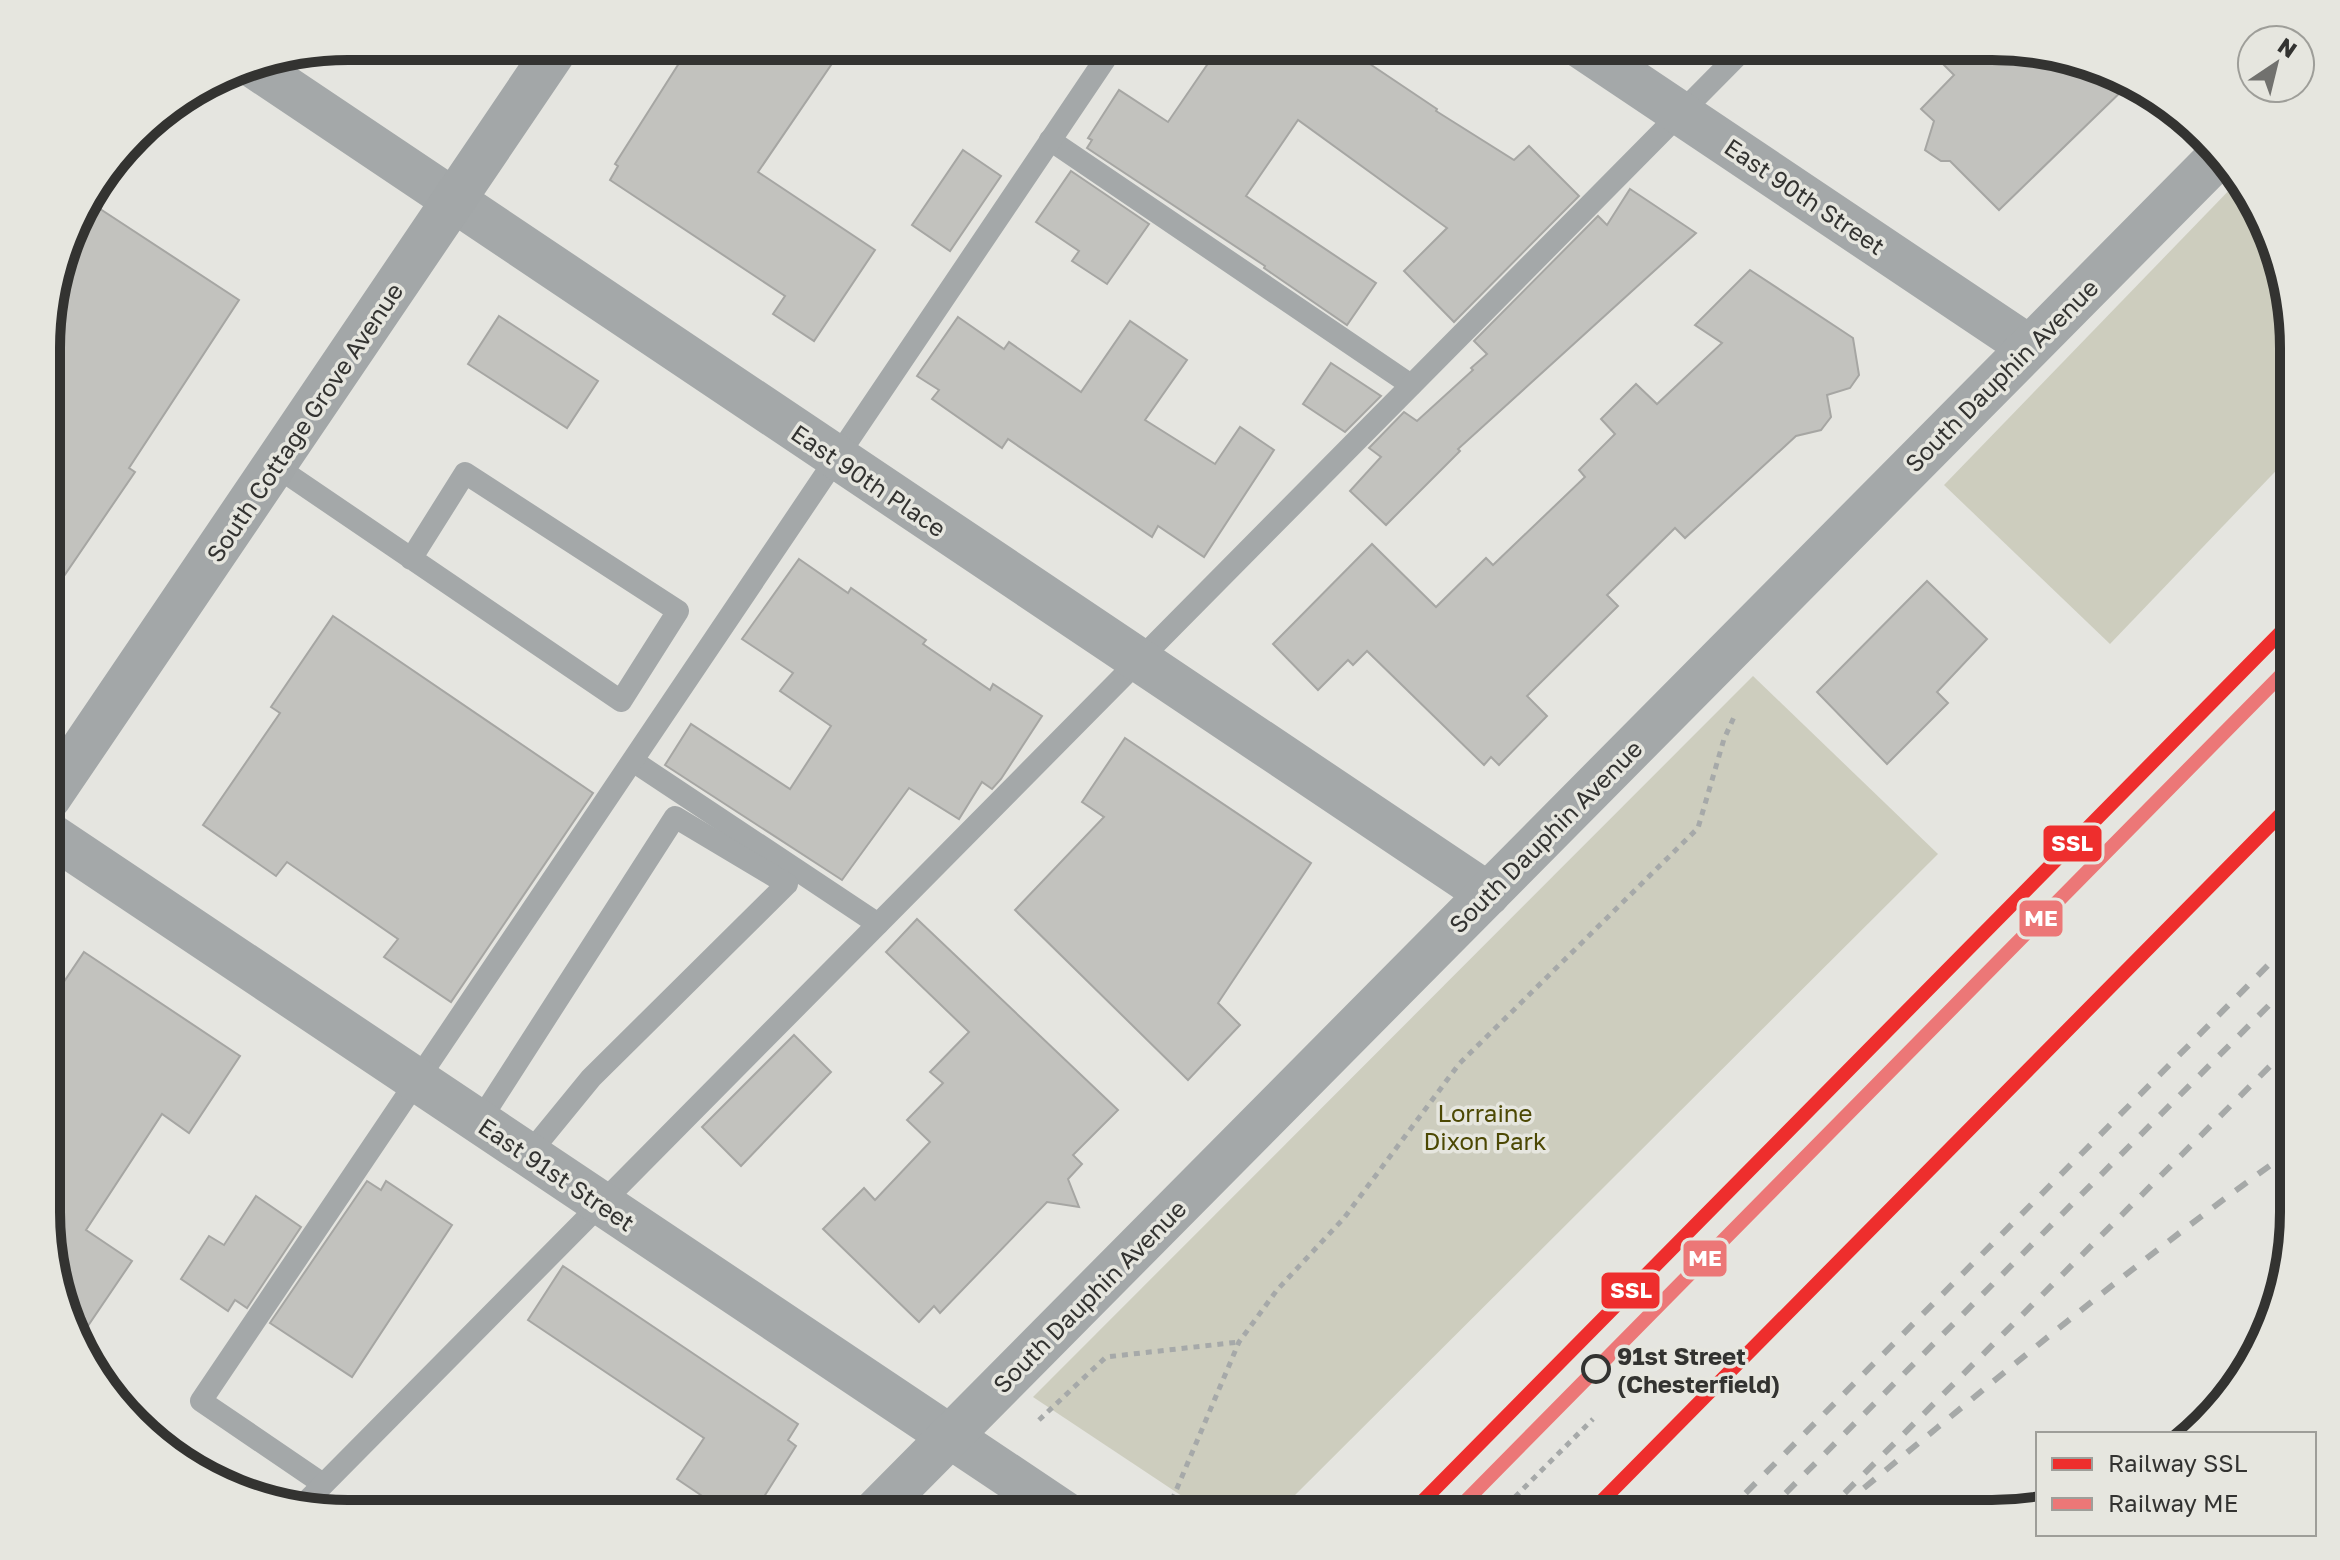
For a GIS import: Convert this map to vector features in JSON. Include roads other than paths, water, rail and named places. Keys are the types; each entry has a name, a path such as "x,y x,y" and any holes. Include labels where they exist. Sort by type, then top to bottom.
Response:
{"main road":[{"name":"South Cottage Grove Avenue","path":"60,782 549,60"}],"street":[{"name":"East 90th Street","path":"1601,60 2029,347"},
{"name":"East 90th Place","path":"263,73 1488,894"},
{"name":"South Dauphin Avenue","path":"887,1500 2212,163"},
{"name":"East 91st Street","path":"60,841 1045,1500"}],"lane":[{"path":"323,1484 201,1401 1104,60"},
{"path":"310,1498 1733,60"},
{"path":"1050,140 1411,385"},
{"path":"274,465 411,559 621,701 678,611 465,473 411,559"},
{"path":"633,761 878,924"},
{"path":"479,1122 675,817 787,884 591,1078 528,1155"}],"railway":[{"path":"1739,1500 2280,953"},
{"path":"1779,1500 2280,994"},
{"path":"1838,1500 2280,1056"},
{"path":"1864,1488 2129,1272 2280,1158"}],"rail line":[{"name":"SSL","path":"1424,1500 2280,633"},
{"name":"ME","path":"1467,1500 2280,676"},
{"name":"SSL","path":"1603,1500 2280,815"}],"place":[{"name":"91st Street (Chesterfield)","path":"1596,1369"}],"park label":[{"name":"Lorraine Dixon Park","path":"1485,1126"}]}
